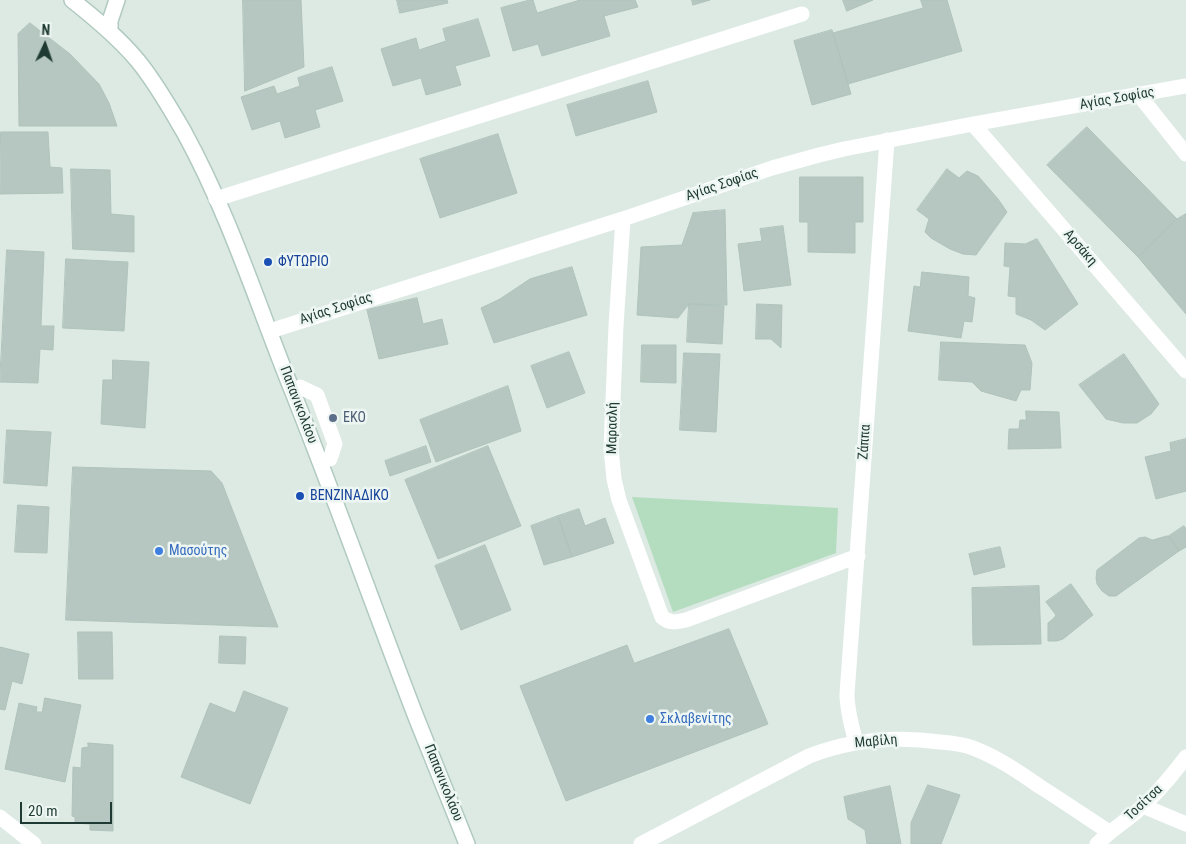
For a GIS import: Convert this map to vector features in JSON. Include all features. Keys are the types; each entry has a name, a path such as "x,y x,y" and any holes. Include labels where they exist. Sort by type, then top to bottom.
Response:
{"street":[{"name":"Παπανικολάου","path":"72,0 110,32 136,59 159,90 192,147 216,199 270,331 416,716 467,844"},
{"path":"110,32 110,21 117,0"},
{"path":"216,199 802,14"},
{"name":"Αγίας Σοφίας","path":"270,331 623,219 772,168 887,140 1186,86"},
{"path":"1139,95 1186,154"},
{"name":"Αρσάκη","path":"974,124 1186,372"},
{"name":"Ζάππα","path":"856,743 847,704 887,140"},
{"name":"Μαρασλή","path":"623,219 611,449 613,471 619,500 662,617 672,622 686,620 858,556"},
{"path":"300,387 317,395 335,444 330,459"},
{"name":"Μαβίλη","path":"641,844 809,756 856,743 889,740 920,740 950,743 972,748 1010,767 1109,832"},
{"name":"Τοσίτσα","path":"1097,844 1109,832 1143,806 1186,757"},
{"path":"1143,806 1186,824"},
{"path":"0,817 34,844"}],"green space":[{"path":"632,497 838,508 836,553 673,612"}],"building":[{"path":"243,0 301,0 304,67 245,91"},
{"path":"397,0 447,0 448,3 400,13"},
{"path":"533,0 537,13 580,0 635,0 638,7 604,16 610,36 542,56 538,44 513,51 501,8"},
{"path":"692,0 710,0 693,5"},
{"path":"843,0 873,0 847,11"},
{"path":"921,0 947,0 962,51 848,84 833,33 923,8"},
{"path":"478,19 490,56 455,66 461,85 426,95 421,78 393,86 381,49 416,38 419,50 446,41 443,29"},
{"path":"30,23 70,54 99,84 109,103 117,126 19,126 18,34"},
{"path":"832,30 851,94 812,105 794,41"},
{"path":"332,67 343,101 315,110 320,127 285,138 280,121 252,130 241,97 274,86 277,94 300,86 298,78"},
{"path":"648,81 657,112 576,136 567,105"},
{"path":"1087,127 1177,219 1138,257 1047,165"},
{"path":"1,132 48,132 50,167 62,168 63,193 0,194"},
{"path":"498,134 517,193 440,218 420,159"},
{"path":"71,169 110,170 111,214 134,216 134,252 73,249"},
{"path":"947,169 959,178 967,171 978,176 1007,212 976,255 963,254 931,238 925,232 929,219 917,210"},
{"path":"800,177 863,177 863,222 855,222 855,253 808,252 808,222 800,222"},
{"path":"725,210 727,305 689,304 678,318 637,315 641,247 682,245 693,213"},
{"path":"1186,214 1186,314 1138,257 1177,219"},
{"path":"783,226 791,285 744,291 738,244 762,241 760,229"},
{"path":"1037,239 1078,304 1045,330 1031,320 1016,314 1016,297 1008,296 1010,267 1004,266 1005,243 1025,244"},
{"path":"7,250 44,252 41,326 54,326 53,350 40,349 38,383 0,382"},
{"path":"66,259 128,262 124,331 63,328"},
{"path":"572,267 587,315 494,343 481,308 500,299 530,279"},
{"path":"922,272 969,277 968,296 975,298 972,322 964,321 961,338 908,331 914,286 920,287"},
{"path":"417,298 423,324 442,319 448,344 379,359 367,310"},
{"path":"689,304 724,306 722,344 687,342"},
{"path":"757,304 782,305 781,348 771,339 756,339"},
{"path":"941,342 1025,345 1032,363 1030,390 1021,390 1016,401 981,391 972,382 939,380"},
{"path":"642,345 676,345 676,383 641,382"},
{"path":"569,352 585,393 547,408 531,366"},
{"path":"684,353 720,354 716,432 680,430"},
{"path":"1124,354 1159,404 1151,414 1137,423 1123,423 1106,419 1079,385"},
{"path":"113,360 149,362 145,428 101,424 103,380 112,380"},
{"path":"508,386 521,431 436,462 420,420"},
{"path":"1026,411 1059,412 1061,448 1008,449 1009,429 1019,429 1020,420 1026,420"},
{"path":"7,430 51,432 47,486 4,483"},
{"path":"1186,439 1186,491 1156,499 1145,457 1171,451 1170,443"},
{"path":"426,446 431,462 390,476 385,461"},
{"path":"488,446 521,526 438,559 405,480"},
{"name":"Μασούτης","path":"73,467 211,471 222,483 278,627 66,620"},
{"path":"18,505 49,507 47,553 15,552"},
{"path":"579,509 585,526 605,518 614,543 572,557 558,516"},
{"path":"558,516 572,557 544,565 531,526"},
{"path":"1184,526 1186,529 1186,547 1179,551 1169,536"},
{"path":"1169,536 1179,551 1116,596 1109,596 1102,591 1097,584 1097,570 1139,538 1145,537 1152,540"},
{"path":"485,545 511,610 461,630 435,566"},
{"path":"1000,547 1005,567 974,575 969,554"},
{"path":"1071,584 1093,615 1063,639 1048,641 1048,623 1056,615 1046,602"},
{"path":"1039,586 1041,644 973,645 972,588"},
{"name":"Σκλαβενίτης","path":"729,629 768,724 566,801 520,686 627,645 634,663"},
{"path":"78,632 112,632 113,679 79,679"},
{"path":"220,636 246,637 245,664 219,663"},
{"path":"0,647 29,654 22,684 12,681 5,710 0,709"},
{"path":"244,691 288,708 250,804 181,777 210,703 235,713"},
{"path":"45,698 81,705 65,782 5,769 19,703 37,707 36,712 42,712"},
{"path":"88,743 113,745 113,831 90,830 90,824 75,823 75,817 72,816 73,767 81,768 82,748 88,747"},
{"path":"928,785 960,795 941,844 911,844 911,823"},
{"path":"890,786 901,844 867,844 865,830 848,819 844,797"}],"place":[{"name":"ΦΥΤΩΡΙΟ","path":"268,262"},
{"name":"EKO","path":"333,418"},
{"name":"ΒΕΝΖΙΝΑΔΙΚΟ","path":"300,496"},
{"name":"Μασούτης","path":"159,551"},
{"name":"Σκλαβενίτης","path":"650,719"}]}
